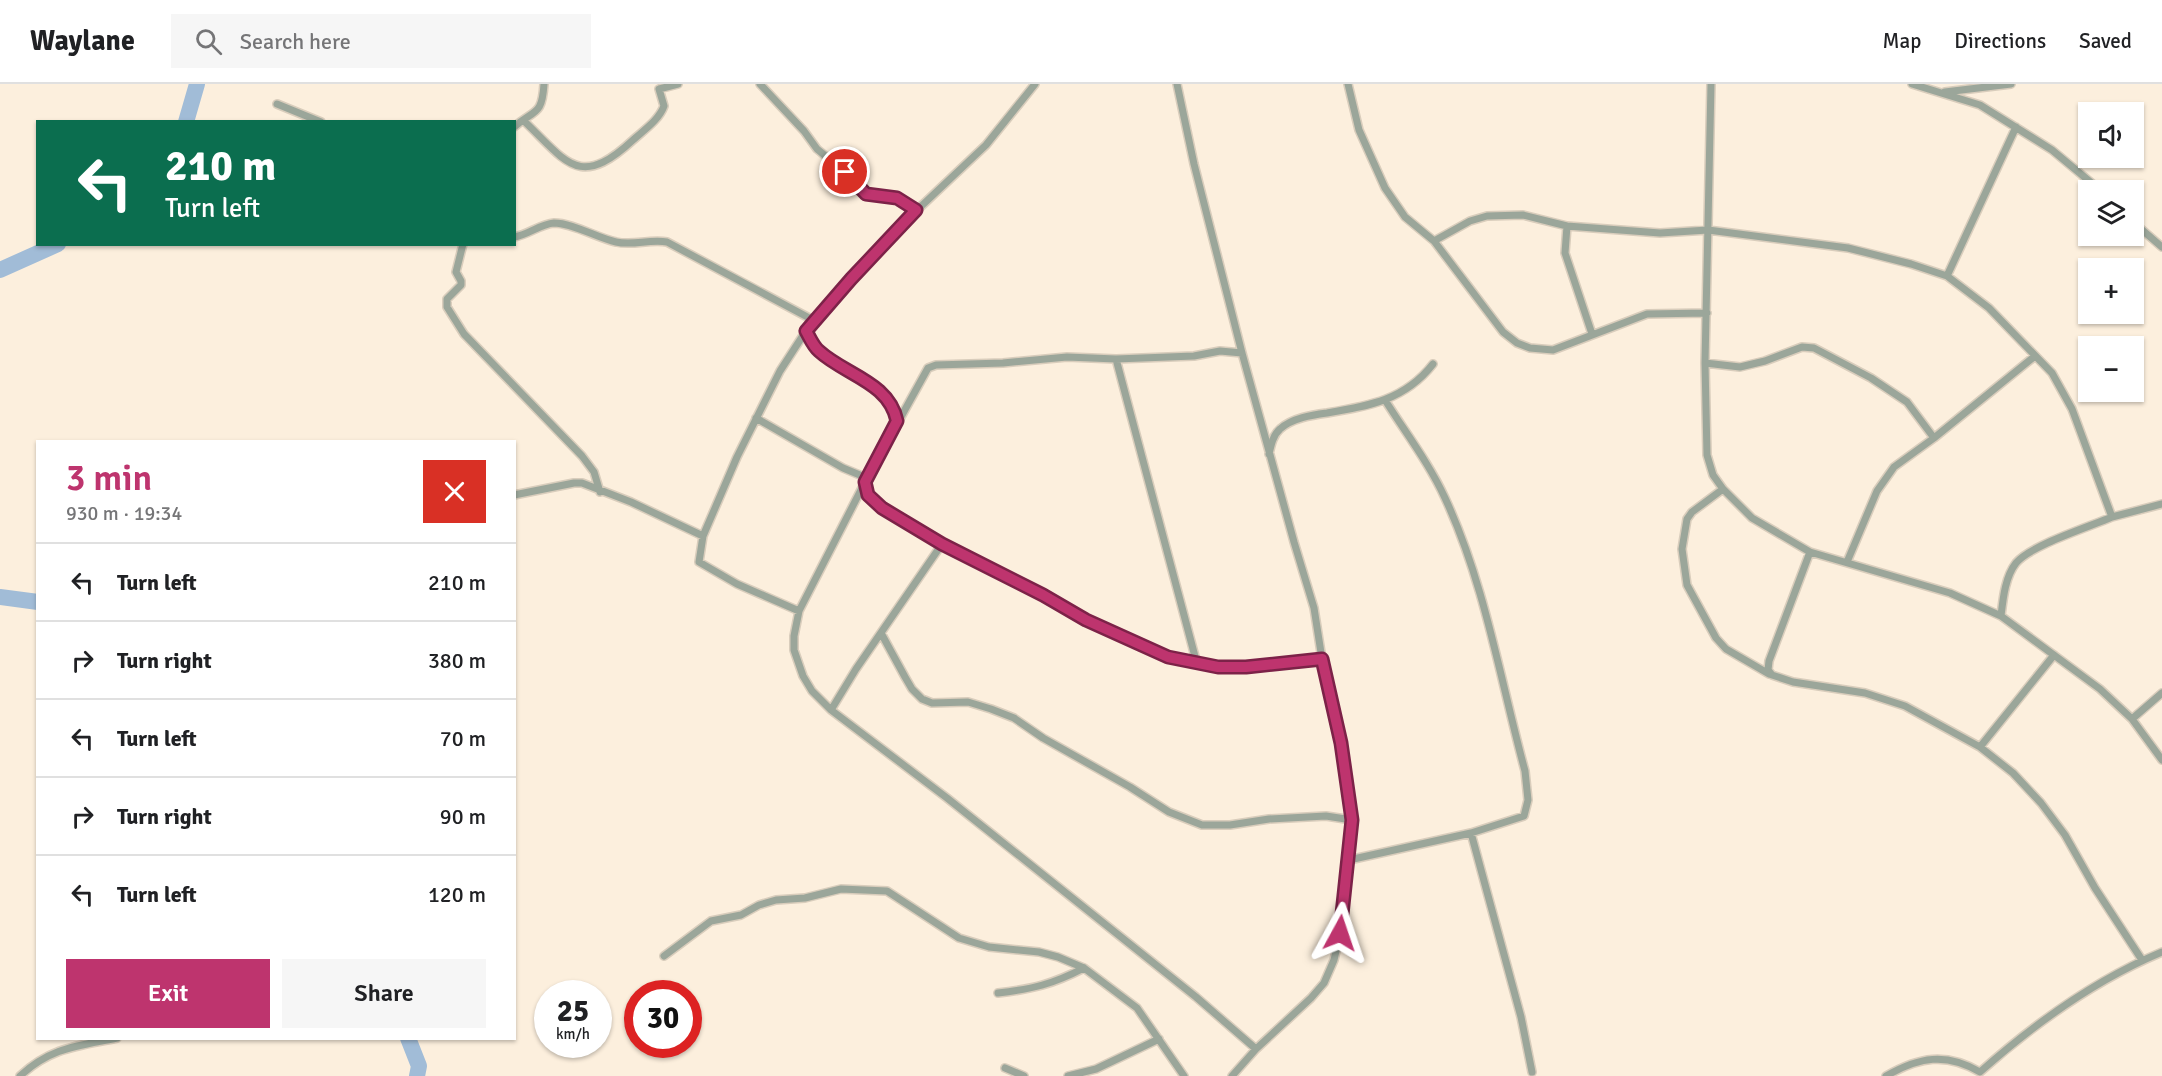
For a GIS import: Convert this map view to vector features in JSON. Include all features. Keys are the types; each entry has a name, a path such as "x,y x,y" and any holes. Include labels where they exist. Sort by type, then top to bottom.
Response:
{"street":[{"path":"516,125 531,117 539,108 544,84"},
{"path":"524,121 567,162 581,167 599,164 614,157 657,118 664,106 659,89 678,84"},
{"path":"760,84 804,131 817,149 845,172 862,191 871,195 897,198 916,210"},
{"path":"799,611 737,584 699,562 703,536 737,457 780,371 813,321 916,210 959,173 986,145 1035,84"},
{"path":"1177,84 1194,164 1268,454 1314,608 1322,659 1341,743 1352,820 1340,933 1334,960 1324,983 1298,1012 1256,1049 1232,1076"},
{"path":"1348,84 1359,130 1385,188 1405,217 1434,241 1503,332 1517,343 1530,348 1553,350 1647,314 1707,313"},
{"path":"1711,84 1705,363 1707,455 1713,476 1752,518 1810,552 1950,592 2001,616 2100,689 2132,719 2162,759"},
{"path":"1912,84 1926,86 1980,105 2052,150 2088,180"},
{"path":"1942,93 2012,84"},
{"path":"277,104 316,120"},
{"path":"1947,276 2016,127"},
{"path":"1434,241 1470,221 1487,216 1523,215 1567,226 1660,233 1708,230 1848,248 1947,276 1989,308 2052,373 2072,409 2112,517"},
{"path":"516,236 552,223 618,243 630,244 656,240 667,242 813,321"},
{"path":"1567,226 1565,245 1568,262 1592,334"},
{"path":"2144,231 2162,247"},
{"path":"462,246 456,272 462,283 447,299 447,307 464,334 582,456 594,472 600,492"},
{"path":"806,331 819,351 889,399 897,421"},
{"path":"1705,363 1740,367 1803,348 1814,348 1871,378 1907,402 1919,415 1934,438"},
{"path":"1242,353 1220,351 1194,356 1116,359 1066,357 1003,363 936,364 925,372 897,421 799,611 794,650 803,676 812,691 831,710 1077,901 1196,997 1256,1049"},
{"path":"1847,562 1883,480 1894,467 1934,438 2035,356"},
{"path":"1116,359 1197,664"},
{"path":"1268,454 1275,434 1286,425 1306,416 1385,400 1413,386 1433,364"},
{"path":"1349,860 1471,833 1524,816 1528,800 1525,771 1481,591 1445,498 1431,469 1385,400"},
{"path":"756,418 866,480"},
{"path":"866,480 868,495 882,508 942,544 1043,595 1086,620 1168,657 1218,667 1246,667 1322,659"},
{"path":"516,495 578,483 631,502 703,536"},
{"path":"1723,489 1692,512 1687,519 1682,549 1687,585 1716,638 1726,649 1772,675 1793,682 1865,693 1905,706 1980,747 2013,773 2041,803 2065,835 2095,888 2142,960"},
{"path":"2001,616 2006,589 2017,562 2031,551 2112,517 2162,504"},
{"path":"831,710 856,669 942,544"},
{"path":"1772,675 1768,670 1769,661 1810,552"},
{"path":"881,633 912,689 922,699 932,704 968,702 1014,718 1042,738 1130,786 1169,812 1202,825 1230,825 1269,819 1326,816 1352,820"},
{"path":"1980,747 2054,655"},
{"path":"2132,719 2162,693"},
{"path":"1471,833 1521,1017 1532,1072"},
{"path":"664,956 711,921 741,915 759,905 776,900 805,898 838,889 887,891 959,938 989,946 1039,952 1084,968 1137,1008 1184,1076"},
{"path":"1886,1076 1909,1064 1940,1059 1952,1059 1965,1063 1983,1074 2006,1049 2076,998 2142,960 2162,952"},
{"path":"998,993 1034,989 1058,982 1084,968"},
{"path":"1068,1076 1096,1069 1159,1039"},
{"path":"20,1076 37,1061 63,1048 106,1040"},
{"path":"1005,1068 1024,1076"}],"waterway":[{"path":"187,120 197,84"},
{"path":"0,270 54,246"},
{"path":"0,597 36,602"},
{"path":"409,1040 419,1066 417,1076"}],"route":[{"path":"845,172 866,194 897,198 916,210 806,331 819,351 875,388 889,399 893,406 897,421 865,482 868,495 882,508 942,544 1043,595 1086,620 1168,657 1218,667 1246,667 1322,659 1341,743 1352,820 1340,933"}]}
